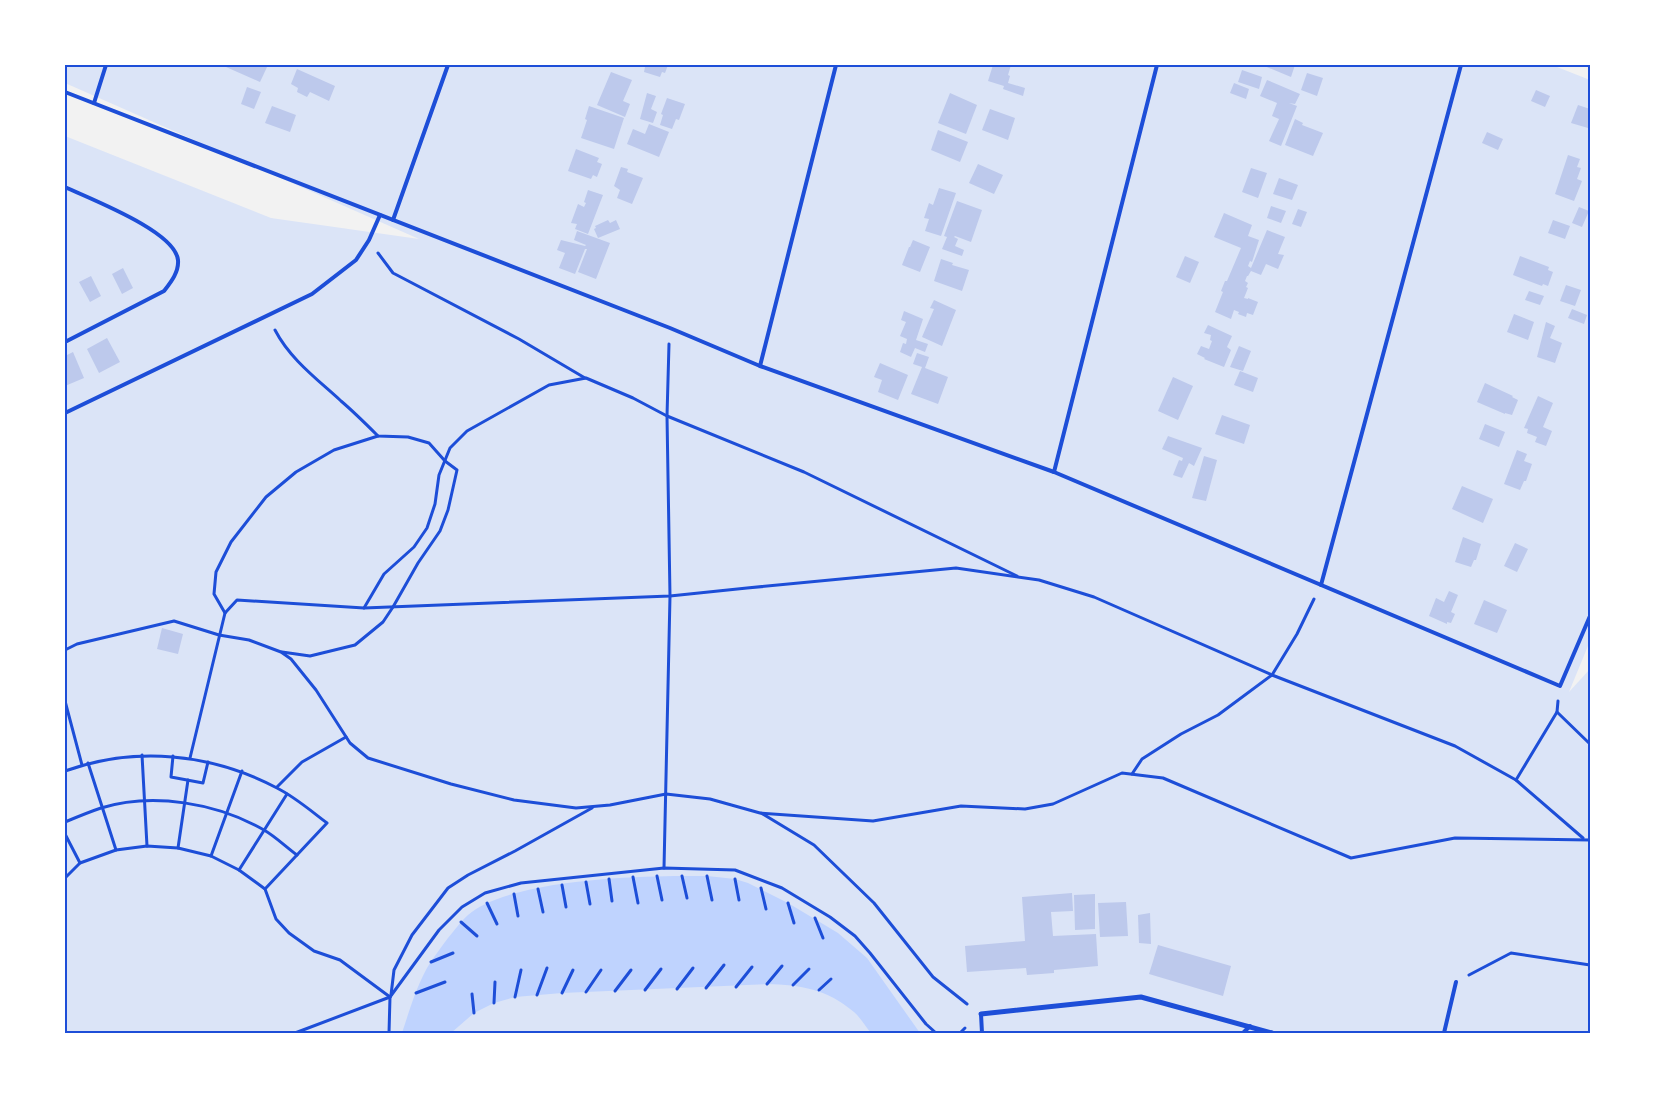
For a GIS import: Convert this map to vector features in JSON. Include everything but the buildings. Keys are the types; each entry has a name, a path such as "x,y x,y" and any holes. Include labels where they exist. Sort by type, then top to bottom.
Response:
{"street":[{"path":"981,1014 1141,997 1272,1033"}],"lane":[{"path":"94,103 106,65"},
{"path":"393,220 448,65"},
{"path":"760,366 836,65"},
{"path":"1054,472 1157,65"},
{"path":"1321,585 1461,65"},
{"path":"65,92 670,328 760,366 1054,472 1560,686 1590,616"},
{"path":"65,187 158,233 171,245 178,259 173,280 164,291 65,342"},
{"path":"65,413 312,294 334,279 356,260 369,240 380,215"},
{"path":"1444,1033 1456,982"},
{"path":"981,1014 982,1033"},
{"path":"1243,1033 1250,1026"}],"path":[{"path":"369,240 393,273 519,339 586,378 633,398 668,416 804,472 1020,577"},
{"path":"268,316 281,341 309,374 343,402 378,436"},
{"path":"664,868 670,596 668,416 670,328"},
{"path":"364,608 384,574 414,547 427,528 435,504 439,475 450,448 467,431 549,385 586,378"},
{"path":"65,650 77,644 174,620 218,635 249,640 281,652 310,656 355,645 383,622 394,607 418,563 440,531 448,510 457,470 445,461 429,443 408,437 378,436 334,450 296,472 266,497 230,542 216,572 214,594 225,613"},
{"path":"190,758 218,635 225,613 237,600 364,608 670,596 956,568 1039,580 1094,598 1272,675 1455,746 1516,780 1583,839"},
{"path":"1132,774 1142,759 1181,734 1218,715 1272,675 1297,634 1321,585"},
{"path":"281,652 291,659 316,690 350,743 368,758 451,784 514,800 576,808 610,805 666,794 710,799 760,813 873,821 961,806 1025,809 1053,804 1122,773 1163,778 1351,858 1455,838 1590,840"},
{"path":"1516,780 1557,712 1560,686"},
{"path":"65,701 82,765"},
{"path":"1557,712 1590,744"},
{"path":"276,787 302,762 346,737"},
{"path":"65,771 88,763 142,756 174,756 208,762 242,772 276,787 327,823 266,889"},
{"path":"142,756 147,846"},
{"path":"174,756 171,777 203,783 208,762"},
{"path":"88,763 116,850"},
{"path":"211,856 242,772"},
{"path":"178,848 188,780"},
{"path":"239,870 287,794"},
{"path":"65,822 102,808 144,801 185,802 227,813 264,830 298,855"},
{"path":"389,1033 390,997 394,970 412,935 448,888 468,875 515,851 594,806"},
{"path":"760,813 814,845 874,902 933,977 955,996 981,1014"},
{"path":"65,834 80,863"},
{"path":"65,878 80,863 116,850 147,846 178,848 211,856 239,870 266,889 276,919 289,933 314,951 340,960 390,997"},
{"path":"295,1033 390,997 438,930 462,907 486,893 521,883 664,868 735,870 782,888 830,917 855,936 870,952 926,1024 936,1033"},
{"path":"657,876 662,900"},
{"path":"682,876 687,898"},
{"path":"707,876 712,900"},
{"path":"633,877 638,902"},
{"path":"608,879 612,901"},
{"path":"735,879 739,900"},
{"path":"586,882 590,904"},
{"path":"562,884 566,907"},
{"path":"761,888 766,909"},
{"path":"538,889 543,912"},
{"path":"514,894 518,916"},
{"path":"788,903 794,923"},
{"path":"486,904 497,924"},
{"path":"815,918 823,938"},
{"path":"461,922 477,936"},
{"path":"431,962 453,953"},
{"path":"1456,982 1510,953 1590,965"},
{"path":"706,988 724,965"},
{"path":"767,984 782,966"},
{"path":"736,987 752,967"},
{"path":"537,995 547,968"},
{"path":"677,989 694,968"},
{"path":"793,985 809,969"},
{"path":"515,997 521,970"},
{"path":"562,993 573,970"},
{"path":"586,992 600,970"},
{"path":"615,991 631,970"},
{"path":"645,990 661,970"},
{"path":"820,990 831,979"},
{"path":"416,993 445,982"},
{"path":"494,1003 495,982"},
{"path":"472,994 474,1012"}],"shaded area":[{"path":"65,65 1552,65 1590,80 1590,641 1569,692 1590,669 1590,1033 65,1033 65,136 271,218 419,239 65,83"}],"water":[{"path":"707,876 735,879 748,883 788,903 838,933 867,958 920,1033 871,1033 856,1014 844,1004 824,993 802,987 767,984 562,993 515,997 494,1003 474,1013 451,1033 402,1033 418,988 430,963 462,920 486,904 510,895 570,883 632,877"}]}
